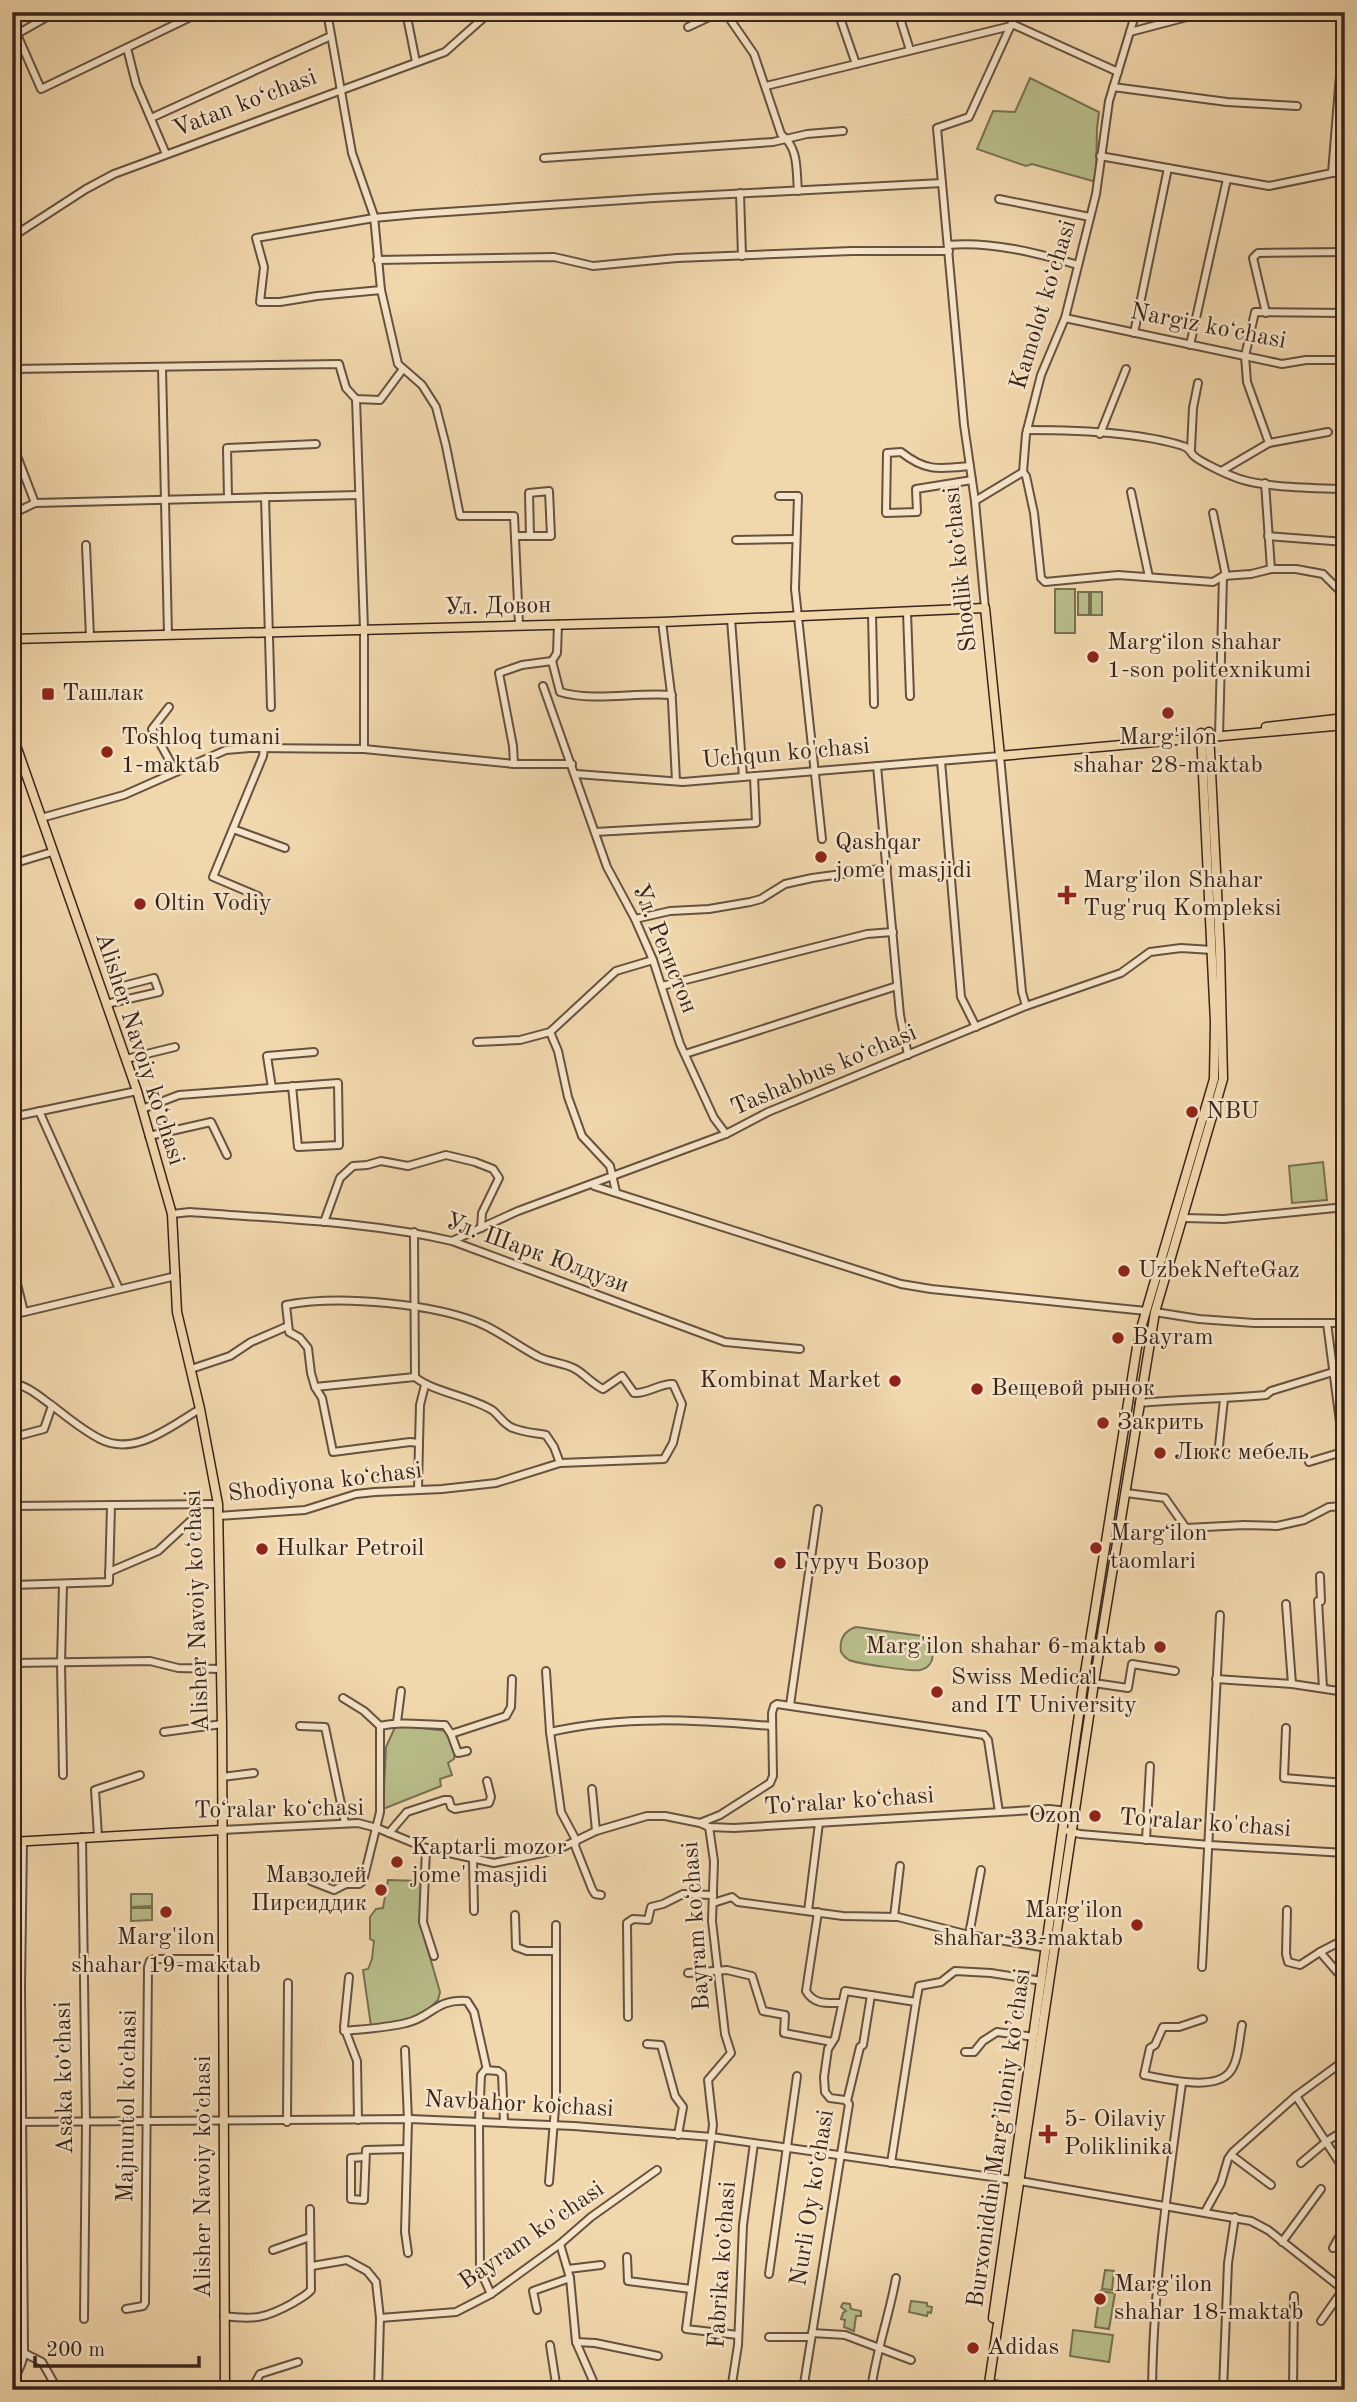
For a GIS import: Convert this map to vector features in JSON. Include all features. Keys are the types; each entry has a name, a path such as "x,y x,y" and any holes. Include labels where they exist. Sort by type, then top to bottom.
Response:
{"main road":[{"name":"Ул. Довон","path":"14,639 662,622 985,608"},
{"name":"Shodlik koʻchasi","path":"985,608 1000,756"},
{"path":"1000,756 1178,742 1210,735 1345,718"},
{"path":"1210,735 1345,725"},
{"name":"Alisher Navoiy koʻchasi","path":"12,734 137,1091 172,1214 177,1312 200,1409 218,1504 222,1724 225,2389"},
{"name":"Burxoniddin Marg’iloniy ko’chasi","path":"987,2388 1062,1829 1137,1347 1183,1218 1223,1079 1216,950 1210,735"},
{"name":"Burxoniddin Marg’iloniy ko’chasi","path":"1016,2181 1126,1493 1150,1311 1214,1079 1216,950"},
{"name":"Toʻralar koʻchasi","path":"12,1842 222,1830"}],"street":[{"path":"17,34 56,12"},
{"path":"12,23 41,89 201,12"},
{"path":"327,12 352,153 374,218 381,290 400,366 422,385 436,407 460,516 514,516 519,625"},
{"path":"406,12 416,62"},
{"name":"Vatan ko‘chasi","path":"12,237 86,188 114,174 445,52 490,12"},
{"path":"688,27 720,12"},
{"path":"725,12 754,54 781,134 791,142 796,157 798,191"},
{"path":"838,12 856,64"},
{"path":"898,12 910,50"},
{"path":"1011,25 1017,12"},
{"name":"Kamolot koʻchasi","path":"1023,472 1027,430 1041,375 1065,318 1096,194 1113,87 1136,12"},
{"path":"1130,32 1206,12"},
{"path":"1330,12 1345,15 1332,173"},
{"path":"766,86 1011,25 1118,72"},
{"name":"Shodlik koʻchasi","path":"985,608 975,501 964,425 937,128 969,117 1011,25"},
{"path":"151,118 331,36"},
{"path":"127,48 136,84 166,154"},
{"path":"1113,87 1227,102 1297,107"},
{"path":"544,158 773,142 807,134 843,131"},
{"path":"1100,156 1269,186 1332,173 1345,173"},
{"path":"1134,333 1168,168"},
{"path":"1190,345 1227,179"},
{"path":"381,290 260,302 264,267 256,238 374,218 640,198 942,183"},
{"path":"740,194 742,256"},
{"path":"999,199 1090,217"},
{"path":"377,260 554,257 593,266 677,258 984,246 1031,253 1078,265"},
{"path":"1266,313 1253,258 1258,253 1345,252"},
{"path":"1269,443 1247,382 1245,356 1255,313 1345,313"},
{"name":"Nargiz koʻchasi","path":"1065,318 1282,364 1306,360 1345,360"},
{"path":"12,369 339,364 346,388 356,399 364,629 364,749"},
{"path":"356,399 380,400 400,366"},
{"path":"162,368 168,635"},
{"path":"1100,434 1126,369"},
{"path":"1198,383 1193,408 1191,449 1194,456 1233,477 1265,483 1345,489"},
{"path":"1027,430 1063,430 1141,438 1191,449"},
{"path":"1223,470 1269,443 1328,432"},
{"path":"12,443 35,503"},
{"path":"228,498 227,449 316,444"},
{"path":"970,466 934,470 914,462 901,452 887,453 886,513 916,512 916,489 972,480"},
{"path":"975,501 1023,472 1027,476 1042,581 1118,575 1213,582 1225,576 1251,575 1271,569 1296,569 1323,574 1339,590 1345,589"},
{"path":"1265,483 1271,569"},
{"path":"515,536 530,536 551,536 549,491 529,493 530,536"},
{"path":"1130,492 1149,577"},
{"path":"12,514 35,503 359,495"},
{"path":"779,496 798,496 794,589 822,839"},
{"path":"265,497 271,707"},
{"path":"1210,735 1225,576 1213,513"},
{"path":"1268,536 1345,542"},
{"path":"736,540 796,539"},
{"path":"86,545 90,637"},
{"path":"12,601 16,627 14,639"},
{"path":"907,612 910,696"},
{"path":"872,614 874,704"},
{"path":"731,619 743,777"},
{"path":"662,622 672,695 676,782"},
{"path":"558,624 557,653 552,661 560,692 571,695 672,695"},
{"path":"514,764 499,673 522,665 552,661"},
{"name":"Ул. Регистон","path":"543,686 607,867 653,960 685,1054 714,1118 726,1134"},
{"path":"169,707 152,729 176,772"},
{"path":"258,896 213,877 264,748"},
{"path":"41,818 124,795 226,750 364,749 514,764 572,764"},
{"name":"Shodlik koʻchasi","path":"1000,756 1022,992 1026,1006"},
{"name":"Uchqun ko'chasi","path":"576,774 676,782 1000,756"},
{"path":"941,761 961,997 976,1027"},
{"path":"877,766 900,1015 908,1055"},
{"path":"595,832 756,823 754,776"},
{"path":"233,829 285,848"},
{"path":"12,864 52,852"},
{"path":"635,919 678,910 734,906 761,899 785,884 887,868"},
{"path":"662,986 867,934 893,932"},
{"name":"Tashabbus koʻchasi","path":"452,1241 518,1211 726,1134 768,1112 1026,1006 1121,974 1150,952 1181,948 1216,950"},
{"path":"477,1042 520,1040 550,1032 616,971 653,960"},
{"path":"106,1004 120,1001 159,992 154,978 118,987 120,1001"},
{"path":"685,1054 897,986"},
{"path":"550,1032 582,1136 610,1166 616,1192"},
{"path":"125,1059 175,1047"},
{"path":"272,1088 267,1056 314,1052"},
{"path":"142,1109 179,1095 292,1086 338,1083 339,1145 298,1147 292,1086"},
{"path":"12,1117 137,1091"},
{"path":"39,1111 119,1289"},
{"path":"149,1136 211,1122 227,1155"},
{"path":"324,1222 340,1178 353,1166 382,1161 408,1166 446,1156 493,1169 499,1178 482,1213 481,1228"},
{"path":"592,1185 901,1284 1150,1311 1199,1319 1254,1323 1345,1323"},
{"path":"1183,1218 1224,1219 1345,1207"},
{"name":"Ул. Шарк Юлдузи","path":"172,1214 190,1212 414,1232 452,1241 724,1342 800,1349"},
{"path":"414,1232 415,1377"},
{"path":"12,1264 24,1312"},
{"path":"12,1315 176,1276"},
{"path":"416,1307 399,1303 341,1301 286,1305 289,1332 300,1338 308,1348 315,1387 322,1398 333,1451 419,1443"},
{"name":"Shodiyona koʻchasi","path":"218,1516 305,1510 356,1494 496,1483 560,1463 664,1459 673,1443 682,1404 673,1384 641,1394 635,1393 622,1376 603,1388 586,1379 577,1370 540,1358 485,1325 416,1307"},
{"path":"1309,1462 1339,1453 1343,1449 1327,1323"},
{"path":"191,1369 230,1356 251,1342 288,1326"},
{"path":"1139,1403 1266,1395 1271,1391 1333,1372"},
{"path":"315,1387 415,1377 425,1385 461,1395 485,1406 497,1413 511,1428 545,1435 554,1447 560,1463"},
{"path":"12,1383 20,1384 101,1440 122,1445 145,1441 200,1409"},
{"path":"418,1489 419,1413 425,1385"},
{"path":"1218,1455 1224,1399"},
{"path":"14,1437 44,1429 52,1406"},
{"path":"1126,1493 1165,1498 1186,1528 1277,1526 1304,1520 1329,1507 1345,1506"},
{"path":"110,1572 158,1551 197,1515 199,1503"},
{"path":"12,1506 218,1504"},
{"path":"12,1585 109,1582 111,1505"},
{"path":"790,1705 818,1509"},
{"path":"1320,1576 1321,1601 1318,1601 1323,1688"},
{"path":"63,1584 63,1775"},
{"path":"1286,1604 1292,1684"},
{"path":"1202,1967 1220,1615"},
{"path":"12,1663 150,1661 178,1668 221,1669"},
{"path":"1094,1683 1128,1688 1132,1664 1175,1671"},
{"path":"546,1671 550,1732 561,1812 576,1840 575,1846 592,1889 595,1894 601,1895"},
{"path":"451,1734 508,1715 512,1679"},
{"path":"1216,1679 1292,1684 1345,1692"},
{"path":"397,1722 401,1692"},
{"path":"312,1881 334,1890 346,1884 362,1882 380,1812 380,1726 364,1711 343,1698"},
{"path":"700,1823 720,1815 770,1783 773,1776 771,1726 774,1706 777,1704 986,1736 999,1812"},
{"path":"550,1732 580,1725 652,1719 771,1726"},
{"path":"380,1726 397,1722 445,1725 458,1753 467,1751"},
{"path":"164,1732 222,1724"},
{"path":"300,1726 326,1727 345,1823"},
{"path":"1286,1727 1284,1778 1344,1783 1344,1853"},
{"path":"1146,1840 1150,1766"},
{"path":"222,1777 254,1773"},
{"path":"98,1836 95,1790 140,1774"},
{"path":"389,1833 402,1814 443,1800 449,1800 451,1807 455,1809 489,1802 491,1797 487,1781"},
{"path":"592,1789 596,1831"},
{"name":"Toʻralar koʻchasi","path":"222,1830 345,1823 377,1828 426,1848 502,1863 557,1850 596,1831 652,1815 709,1827 734,1828 1050,1809 1075,1813"},
{"path":"808,1911 819,1823"},
{"name":"Bayram koʻchasi","path":"709,1827 714,1861 713,1899 718,1970 725,2034 731,2053 708,2080 713,2116 712,2137 686,2329 738,2335"},
{"name":"To'ralar ko'chasi","path":"1062,1829 1146,1840 1344,1853"},
{"name":"Asaka koʻchasi","path":"82,1837 86,2123 84,2319"},
{"path":"13,2390 15,2375 23,2361 24,2353 23,1841"},
{"path":"426,1848 423,1922 434,1956"},
{"path":"474,1858 474,1911"},
{"path":"894,1917 901,1866"},
{"path":"969,1935 981,1871"},
{"path":"628,2017 627,1923 633,1919 648,1920 651,1907 663,1904 677,1895 713,1899 732,1897 738,1902 818,1913 894,1917 969,1935 1047,1948"},
{"path":"1287,1910 1288,1962 1300,1965 1345,1939"},
{"path":"818,1913 806,1991 810,1998 817,2002 842,2003"},
{"path":"515,1915 516,1947 527,1951 556,1951"},
{"path":"549,2182 557,2046 556,1925"},
{"path":"1320,1952 1345,1981"},
{"name":"Majnuntol koʻchasi","path":"126,2309 144,2306 145,2303 150,1961 223,1959"},
{"path":"688,1973 727,1970 752,1976 763,2011 785,2015 784,2033 832,2042"},
{"path":"891,2163 919,1986 941,1982 955,1971 991,1973 1042,1981"},
{"path":"349,1977 344,2031 357,2061 358,2120"},
{"path":"287,2122 288,1983"},
{"name":"Nurli Oy koʻchasi","path":"803,2390 847,2101 830,2098 825,2092 828,2049 835,2038 845,1991 871,1995"},
{"path":"847,2101 860,2047 863,2045 871,1995 916,2002"},
{"path":"344,2031 406,2023 444,2003 464,2001 470,2004 487,2070"},
{"path":"1203,2019 1179,2027 1164,2026 1155,2045 1150,2048 1144,2075 1182,2082 1211,2081 1230,2073 1237,2054 1242,2025"},
{"path":"965,2052 974,2052 983,2041 997,2032 1034,2037"},
{"path":"648,2044 661,2045 676,2096 683,2107 678,2134"},
{"path":"405,2050 408,2120 405,2232 408,2253"},
{"path":"1205,2212 1221,2183 1231,2155 1296,2096 1345,2060"},
{"path":"491,2294 480,2270 479,2121 481,2075 484,2071 498,2071 502,2074 503,2122"},
{"name":"Fabrika koʻchasi","path":"769,2274 796,2076"},
{"path":"1152,2390 1153,2334 1164,2205 1182,2082"},
{"path":"1296,2096 1345,2171"},
{"name":"Navbahor koʻchasi","path":"12,2122 479,2121 554,2124 712,2137 1016,2181 1235,2217 1258,2224 1342,2284"},
{"path":"1301,2163 1345,2130"},
{"name":"Fabrika koʻchasi","path":"731,2390 738,2335 743,2225 754,2143"},
{"path":"365,2157 351,2158 351,2199 364,2200 366,2150 407,2149"},
{"path":"1231,2155 1272,2185"},
{"name":"Bayram ko'chasi","path":"380,2318 456,2312 491,2294 657,2170"},
{"path":"1282,2242 1321,2189"},
{"path":"224,2316 259,2318 276,2314 306,2296 311,2290 310,2208"},
{"path":"1223,2390 1228,2263 1235,2217"},
{"path":"1333,2248 1345,2226"},
{"path":"273,2250 310,2237"},
{"path":"560,2244 570,2278 576,2342 596,2390"},
{"path":"627,2257 628,2281 691,2290"},
{"path":"312,2266 347,2260 368,2271 376,2282 380,2318 378,2390"},
{"path":"568,2269 601,2265"},
{"path":"537,2310 533,2291 570,2278"},
{"path":"871,2390 876,2353 891,2306 896,2278"},
{"path":"1321,2321 1342,2291 1342,2284"},
{"path":"1293,2390 1294,2296"},
{"path":"769,2337 845,2335 911,2360"},
{"path":"576,2342 596,2343 658,2356"},
{"path":"550,2345 557,2390"},
{"path":"24,2353 42,2362 58,2390"},
{"path":"225,2389 254,2385 260,2374 298,2362"},
{"path":"643,2390 660,2388"},
{"path":"987,2388 1026,2390"}],"green space":[{"path":"1030,78 1099,112 1096,182 1032,164 1026,166 977,149 993,111 1015,112"},
{"path":"1055,589 1075,589 1075,633 1055,633"},
{"path":"1078,592 1089,592 1089,615 1078,615"},
{"path":"1091,592 1102,592 1102,615 1091,615"},
{"path":"1323,1162 1327,1200 1292,1203 1289,1166"},
{"path":"856,1627 922,1636 930,1644 932,1660 926,1668 915,1670 849,1660 841,1652 841,1643 845,1633"},
{"path":"396,1725 447,1731 455,1752 454,1759 448,1763 452,1775 440,1779 441,1786 383,1809 386,1747"},
{"path":"388,1880 421,1881 420,1923 440,1992 438,2000 424,2014 412,2019 371,2026 363,1970 368,1969 372,1959 374,1941 370,1939 370,1917 376,1909 383,1908"},
{"path":"131,1894 152,1894 152,1906 131,1907"},
{"path":"131,1908 152,1908 152,1920 131,1921"},
{"path":"1105,2270 1114,2271 1112,2290 1102,2289"},
{"path":"1100,2291 1115,2293 1109,2329 1095,2327"},
{"path":"911,2301 927,2303 927,2306 932,2307 931,2313 928,2312 927,2316 909,2312"},
{"path":"843,2303 850,2304 851,2309 861,2311 861,2316 856,2316 854,2331 844,2327 845,2320 841,2319 846,2311 841,2307"},
{"path":"1073,2330 1113,2335 1109,2362 1070,2356"}],"place":[{"name":"Margʻilon shahar 1-son politexnikumi","path":"1093,657"},
{"name":"Ташлак","path":"48,694"},
{"name":"Marg'ilon shahar 28-maktab","path":"1168,713"},
{"name":"Toshloq tumani 1-maktab","path":"107,752"},
{"name":"Qashqar jome' masjidi","path":"821,857"},
{"name":"Marg'ilon Shahar Tug'ruq Kompleksi","path":"1067,895"},
{"name":"Oltin Vodiy","path":"140,904"},
{"name":"NBU","path":"1192,1112"},
{"name":"UzbekNefteGaz","path":"1124,1271"},
{"name":"Bayram","path":"1118,1338"},
{"name":"Kombinat Market","path":"895,1381"},
{"name":"Вещевой рынок","path":"977,1389"},
{"name":"Закрить","path":"1103,1423"},
{"name":"Люкс мебель","path":"1160,1453"},
{"name":"Margʻilon taomlari","path":"1096,1548"},
{"name":"Hulkar Petroil","path":"262,1549"},
{"name":"Гуруч Бозор","path":"780,1563"},
{"name":"Marg'ilon shahar 6-maktab","path":"1160,1647"},
{"name":"Swiss Medical and IT University","path":"937,1692"},
{"name":"Ozon","path":"1095,1816"},
{"name":"Kaptarli mozor jome' masjidi","path":"397,1862"},
{"name":"Мавзолей Пирсиддик","path":"381,1890"},
{"name":"Marg'ilon shahar 19-maktab","path":"166,1912"},
{"name":"Marg'ilon shahar 33-maktab","path":"1137,1925"},
{"name":"5- Oilaviy Poliklinika","path":"1048,2134"},
{"name":"Marg'ilon shahar 18-maktab","path":"1100,2299"},
{"name":"Adidas","path":"973,2348"}]}
